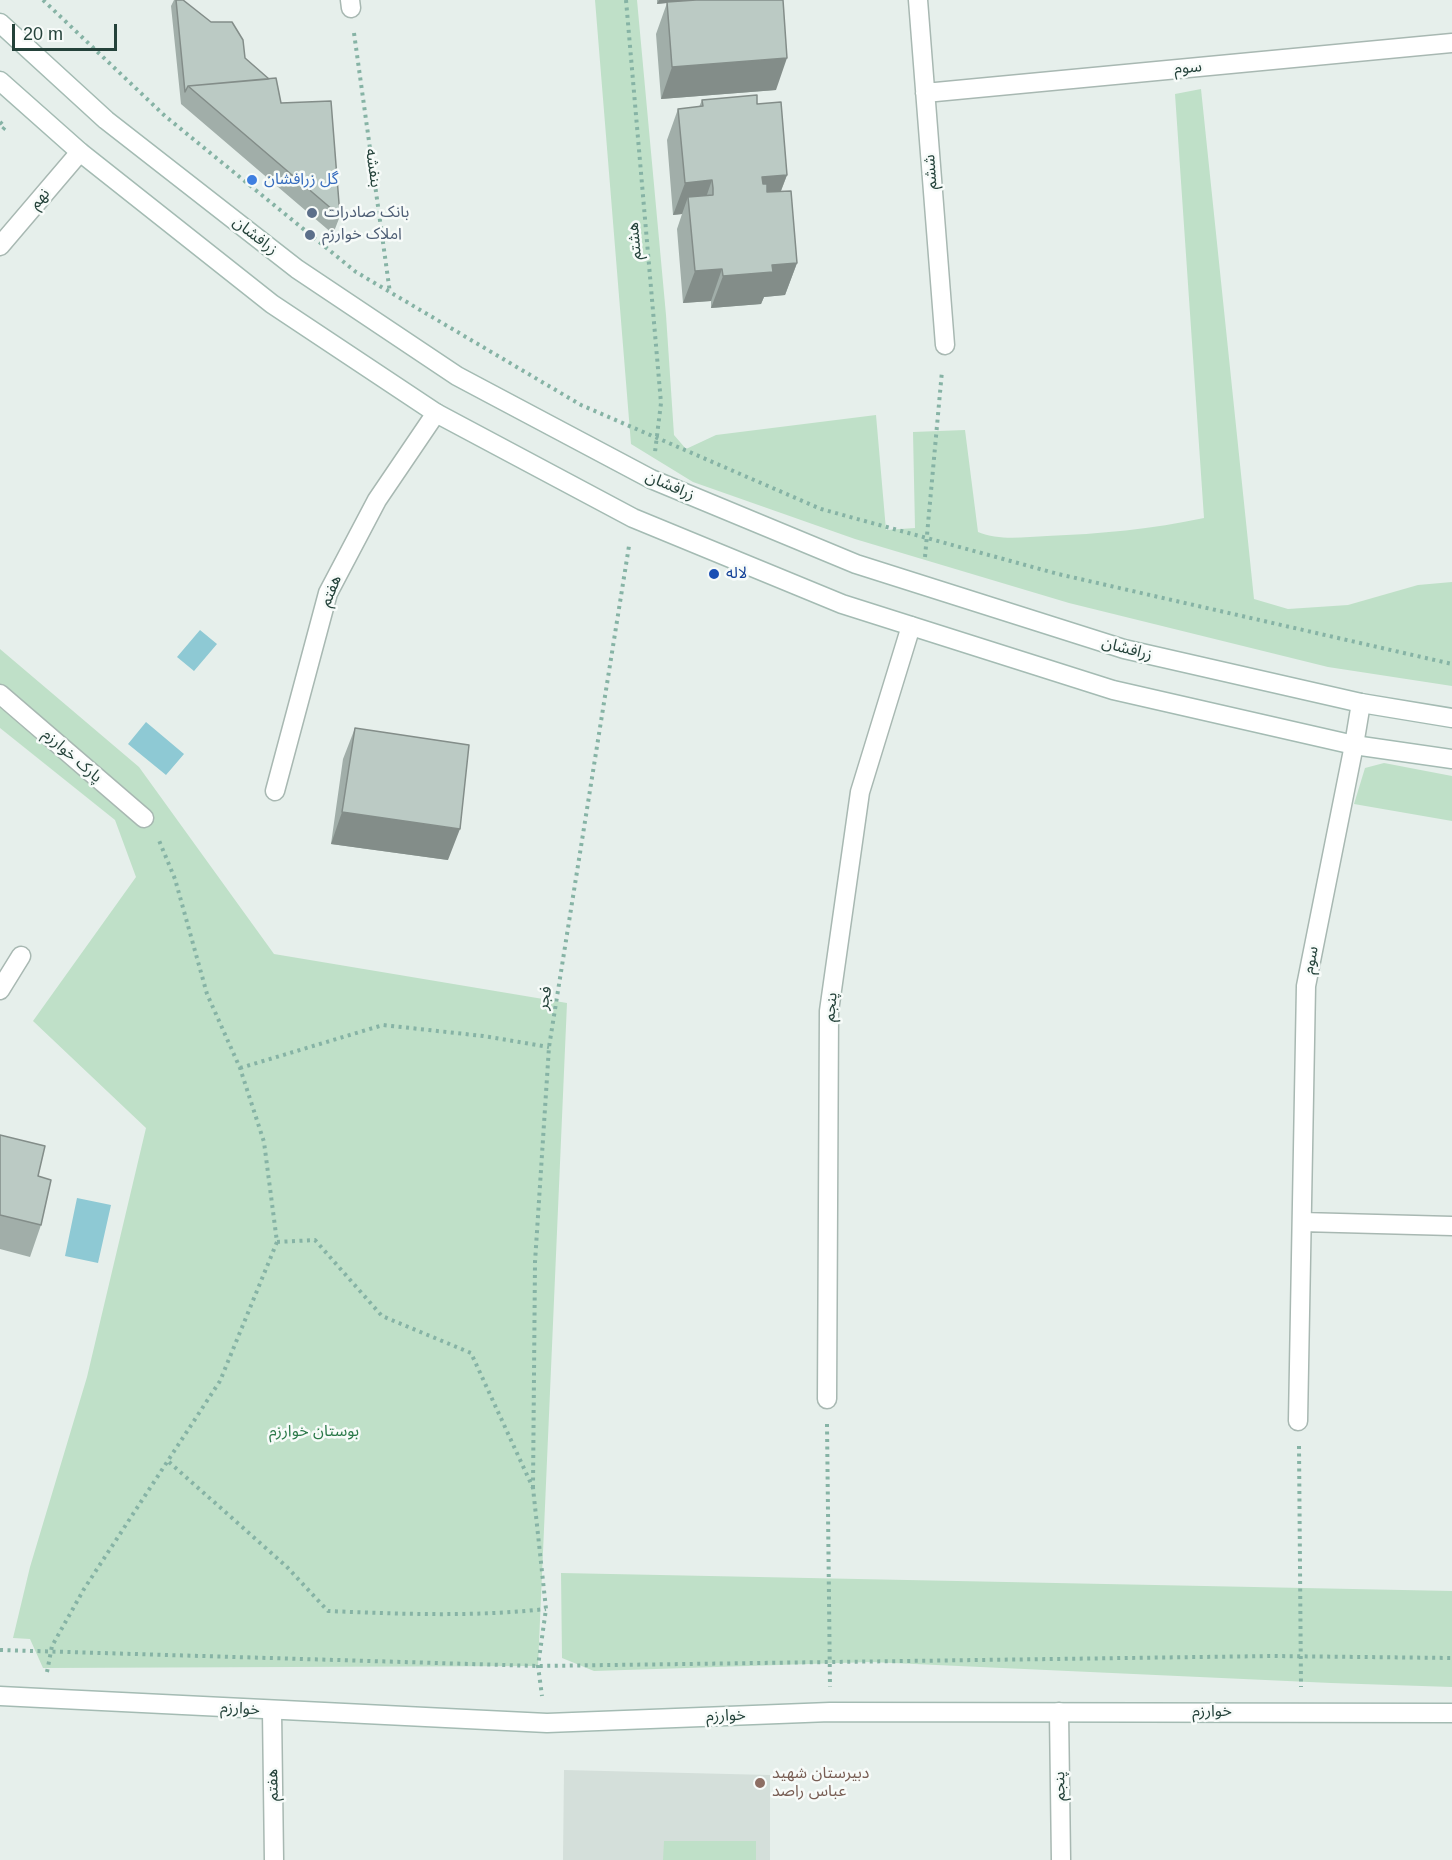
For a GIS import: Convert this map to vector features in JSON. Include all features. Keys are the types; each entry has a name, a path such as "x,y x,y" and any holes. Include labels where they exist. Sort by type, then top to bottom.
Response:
{"street":[{"name":"ششم","path":"918,0 945,345"},
{"name":"زرافشان","path":"0,23 106,120 297,269 457,376 651,479 856,564 1124,649 1361,703 1452,718"},
{"name":"سوم","path":"925,93 1452,43"},
{"path":"0,81 80,152 272,304 436,413 633,518 842,603 1113,690 1354,745 1452,759"},
{"name":"نهم","path":"0,246 80,152"},
{"name":"هفتم","path":"275,791 328,593 377,500 436,413"},
{"name":"پنجم","path":"827,1399 829,1011 860,792 911,626"},
{"name":"پارک خوارزم","path":"0,694 144,818"},
{"name":"سوم","path":"1298,1421 1306,986 1361,703"},
{"path":"0,990 21,956"},
{"path":"1302,1222 1452,1226"},
{"name":"خوارزم","path":"0,1696 547,1723 830,1712 1452,1713"},
{"name":"هفتم","path":"272,1711 274,1860"},
{"name":"پنجم","path":"1059,1712 1061,1860"}],"path":[{"path":"43,0 165,116 356,272 581,405 821,509 1058,574 1452,664"},
{"name":"هشتم","path":"626,0 661,403 651,479"},
{"name":"بنفشه","path":"350,4 396,335"},
{"path":"0,122 5,127 0,133"},
{"path":"922,585 945,345"},
{"name":"فجر","path":"533,1488 535,1262 549,1047 633,518"},
{"path":"41,1698 52,1646 84,1589 220,1381 277,1242 264,1142 240,1068 207,994 174,879 158,838 144,818"},
{"path":"240,1068 383,1025 483,1036 549,1047"},
{"path":"277,1242 315,1240 382,1316 471,1353 533,1488 546,1609 538,1666 547,1723"},
{"path":"827,1399 830,1712"},
{"path":"1298,1421 1302,1712"},
{"path":"169,1462 286,1566 328,1611 433,1616 546,1609"},
{"path":"0,1650 538,1666 1273,1656 1452,1658"}],"shaded area":[{"path":"564,1770 770,1775 770,1860 563,1860"}],"green space":[{"path":"595,0 637,0 666,315 674,435 686,449 716,435 876,415 886,530 915,528 913,432 965,430 978,532 986,535 1012,538 1086,534 1146,528 1204,518 1175,94 1201,89 1254,599 1288,609 1348,605 1418,585 1452,582 1452,686 1328,667 1069,603 855,539 693,482 631,444"},
{"name":"بوستان خوارزم","path":"0,649 139,767 274,954 567,1003 538,1666 43,1668 30,1639 13,1638 30,1567 87,1377 146,1128 33,1021 136,877 115,820 0,728"},
{"path":"1384,763 1452,776 1452,821 1354,804 1365,768"},
{"path":"561,1573 1452,1591 1452,1687 871,1662 594,1671 562,1658"},
{"path":"664,1841 756,1841 756,1860 663,1860"}],"water":[{"path":"200,630 217,644 194,671 177,657"},
{"path":"146,722 184,754 166,775 128,744"},
{"path":"77,1198 111,1205 98,1263 65,1256"}],"building":[{"path":"176,0 183,0 211,22 232,22 243,40 245,58 269,79 188,86 185,92"},
{"path":"783,0 787,58 672,67 667,2"},
{"path":"276,78 281,103 331,101 340,216 188,86"},
{"path":"757,95 757,104 781,102 787,175 762,177 763,184 767,184 767,192 791,191 797,263 772,265 773,272 723,276 722,269 695,271 688,197 713,195 713,188 712,180 685,183 678,109 703,106 702,100"},
{"path":"355,728 469,745 460,829 342,812"},
{"path":"0,1135 45,1146 38,1176 51,1180 41,1225 0,1215"}],"place":[{"name":"گل زرافشان","path":"252,180"},
{"name":"بانک صادرات","path":"312,213"},
{"name":"املاک خوارزم","path":"310,235"},
{"name":"لاله","path":"714,574"},
{"name":"دبیرستان شهید عباس راصد","path":"760,1783"}]}
